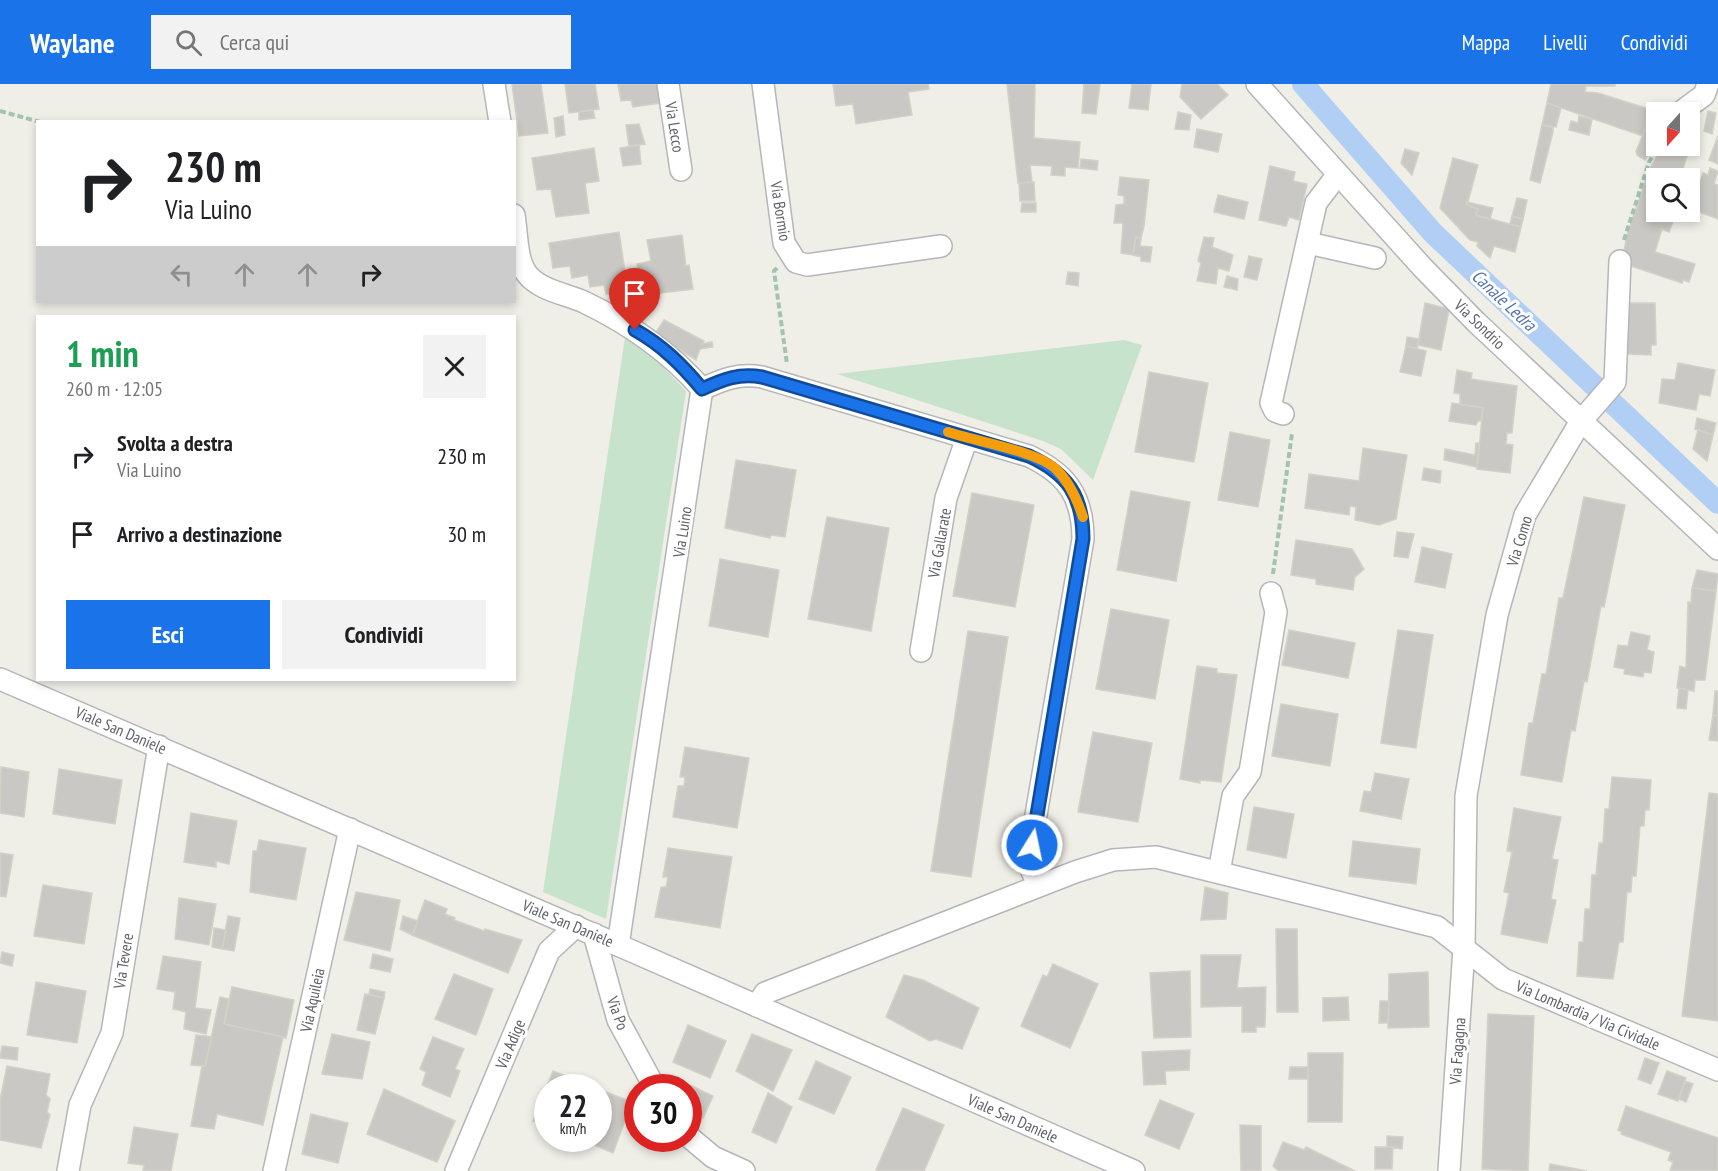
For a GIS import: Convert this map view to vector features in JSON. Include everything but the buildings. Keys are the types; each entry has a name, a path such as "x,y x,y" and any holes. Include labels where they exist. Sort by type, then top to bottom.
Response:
{"street":[{"path":"494,84 500,120"},
{"name":"Via Lecco","path":"668,84 681,170"},
{"name":"Via Bormio","path":"763,84 784,243 796,262 807,265 941,246"},
{"name":"Via Sondrio","path":"1257,84 1423,268 1586,415 1718,549"},
{"path":"1695,102 1704,95 1708,84"},
{"path":"1283,414 1275,411 1271,403 1316,203 1338,174"},
{"path":"516,228 522,265 533,280 585,302 651,339 680,363 702,389 731,376 747,374 1029,456 1054,467 1067,483 1083,518 1083,539 1028,862 1038,885"},
{"path":"1308,243 1376,258"},
{"name":"Via Como","path":"1464,940 1466,796 1497,615 1525,515 1586,415 1615,382 1620,261"},
{"name":"Via Luino","path":"618,945 702,389"},
{"name":"Via Gallarate","path":"921,651 946,498 967,438"},
{"path":"1219,872 1233,796 1250,772 1276,612 1271,592"},
{"name":"Viale San Daniele","path":"0,679 585,930 1134,1171"},
{"name":"Via Tevere","path":"68,1171 80,1105 111,1033 159,746"},
{"name":"Via Aquileia","path":"274,1171 350,829"},
{"name":"Via Lombardia / Via Cividale","path":"758,1006 765,993 1038,885 1113,860 1156,857 1437,927 1464,940 1503,979 1718,1070"},
{"name":"Via Po","path":"585,930 618,1020 647,1074"},
{"name":"Via Adige","path":"456,1171 549,951 585,930"},
{"name":"Via Fagagna","path":"1449,1171 1464,940"},
{"path":"702,1152 712,1164 744,1171"}],"path":[{"path":"0,111 36,121"},
{"path":"1620,261 1628,220 1653,156"},
{"path":"789,254 774,271 790,386"},
{"path":"1271,592 1293,429 1283,414"}],"green space":[{"path":"625,337 644,347 686,391 606,919 543,892"},
{"path":"1124,340 1142,345 1093,480 1061,449 1043,441 837,374"}],"waterway":[{"name":"Canale Ledra","path":"1303,84 1433,233 1718,503"}],"slow traffic":[{"path":"948,432 1029,456 1054,467 1077,500 1083,517"}],"route":[{"path":"635,330 651,339 680,363 702,389 731,376 747,374 762,377 1029,456 1054,467 1067,483 1077,500 1083,518 1083,539 1032,845"}]}
